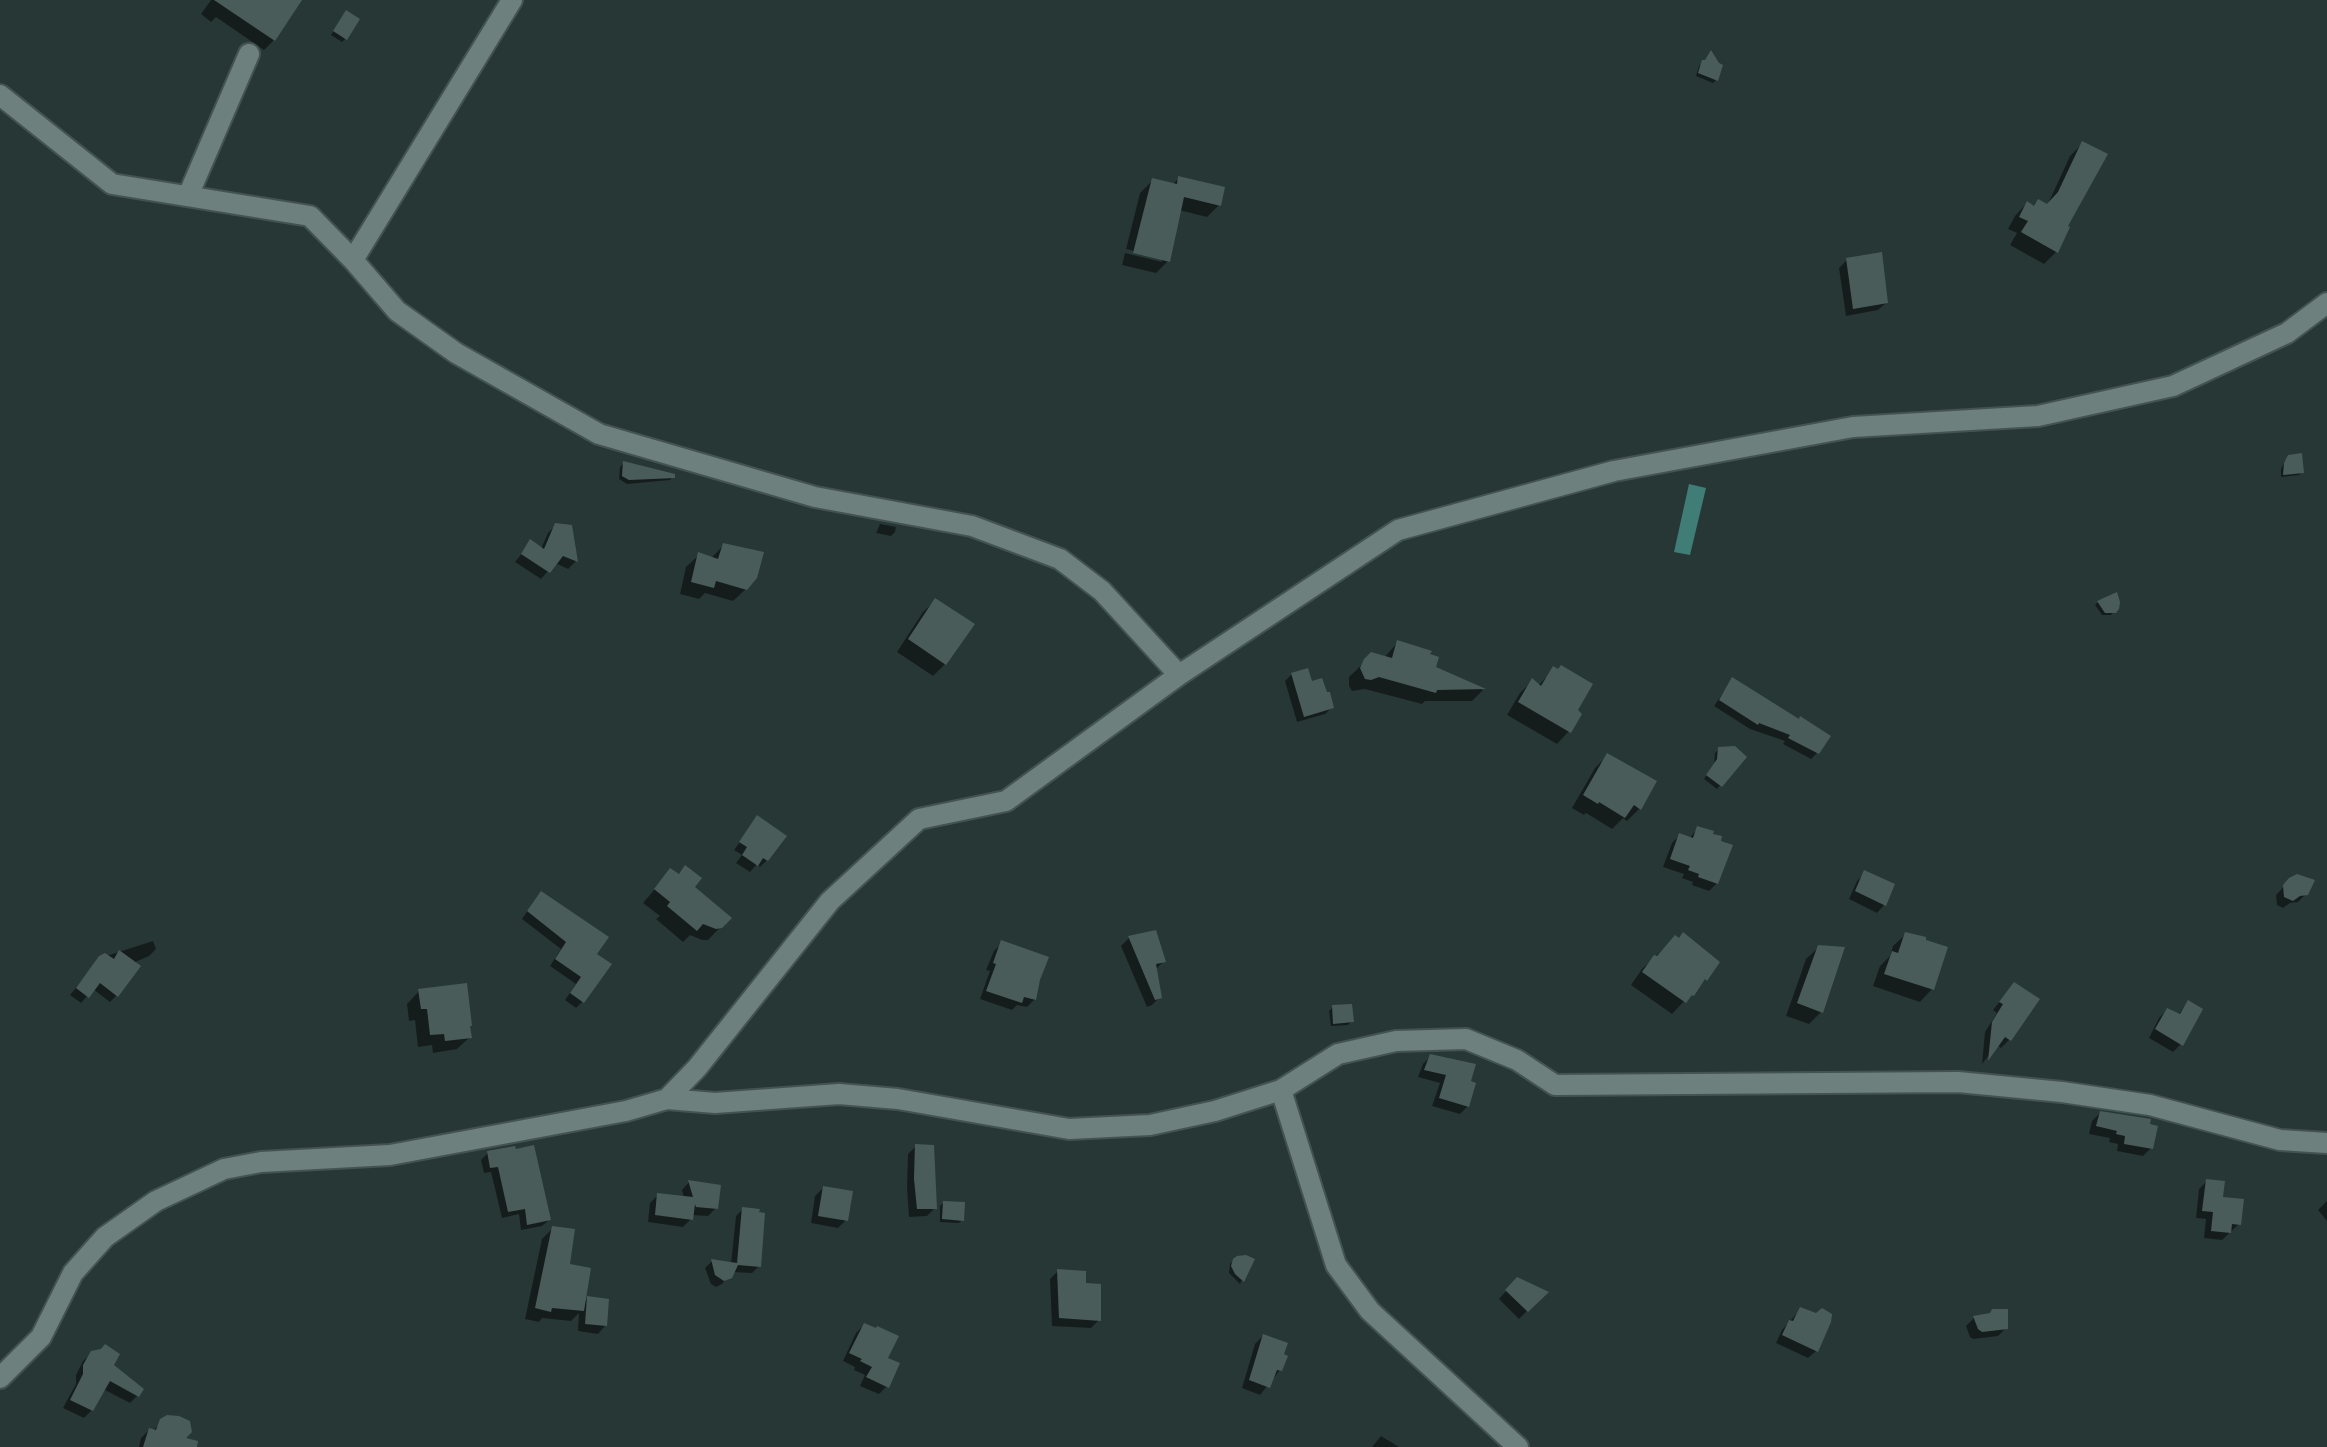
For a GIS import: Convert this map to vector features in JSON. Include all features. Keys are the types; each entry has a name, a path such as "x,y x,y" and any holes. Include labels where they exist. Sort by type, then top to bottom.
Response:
{"street":[{"path":"353,260 512,0"},
{"path":"188,196 249,54"},
{"path":"0,95 112,184 310,216 397,311 456,353 599,434 815,497 972,526 1060,559 1102,591 1179,675"},
{"path":"667,1099 697,1068 830,901 919,819 1006,801 1179,675 1398,530 1614,471 1853,427 2038,416 2173,386 2287,333 2327,303"},
{"path":"0,1378 41,1337 73,1273 105,1237 156,1201 224,1169 261,1162 390,1155 626,1111 667,1099 715,1103 839,1094 898,1099 1069,1129 1150,1125 1215,1111 1281,1090 1338,1054 1396,1041 1466,1039 1517,1060 1555,1085 1958,1082 2062,1092 2150,1105 2280,1140 2327,1143"},
{"path":"1281,1090 1336,1265 1370,1311 1518,1447"}],"water":[{"path":"1689,484 1706,488 1690,555 1674,552"}],"building":[{"path":"214,0 302,0 275,41"},
{"path":"346,10 360,19 347,40 333,31"},
{"path":"1711,50 1723,65 1718,81 1698,73 1702,60"},
{"path":"2082,141 2108,154 2068,226 2058,253 2021,232 2028,221 2019,217 2027,201 2034,206 2038,199 2047,204 2058,192"},
{"path":"1178,176 1225,187 1221,206 1184,197 1170,262 1133,253 1152,178 1177,184"},
{"path":"1882,252 1888,303 1853,309 1846,258"},
{"path":"2302,453 2304,473 2283,475 2288,455"},
{"path":"623,461 675,474 675,478 629,480 622,476"},
{"path":"555,523 572,525 578,562 563,556 550,573 521,554 530,539 544,549"},
{"path":"723,543 764,552 757,578 747,590 716,581 714,588 691,582 698,552 718,559"},
{"path":"2117,592 2119,609 2116,613 2105,613 2097,601"},
{"path":"935,598 975,624 946,665 908,639"},
{"path":"1397,640 1432,651 1430,654 1439,657 1436,667 1486,689 1437,690 1436,693 1379,677 1365,679 1360,668 1364,659 1371,652 1392,658"},
{"path":"1561,665 1593,684 1578,710 1582,714 1571,733 1518,702 1532,678 1541,686 1553,666 1558,669"},
{"path":"1308,668 1312,681 1322,678 1334,708 1304,717 1291,673"},
{"path":"1732,677 1831,736 1819,754 1788,738 1790,735 1758,725 1719,700"},
{"path":"1735,746 1747,757 1722,787 1706,775 1717,759 1718,747"},
{"path":"1607,753 1657,781 1641,810 1634,805 1625,818 1583,795"},
{"path":"757,815 787,836 768,861 763,858 758,866 742,855 747,847 739,842"},
{"path":"1697,826 1714,831 1713,834 1722,836 1721,841 1733,845 1718,884 1698,877 1699,874 1688,870 1690,866 1670,859 1679,833 1693,838"},
{"path":"685,865 702,878 695,887 732,918 722,928 703,924 697,931 667,906 670,902 654,889 670,868 679,874"},
{"path":"1864,870 1895,884 1886,906 1855,891"},
{"path":"2297,874 2315,880 2308,895 2293,901 2284,897 2283,885"},
{"path":"541,891 609,937 597,954 612,964 584,1003 570,993 581,977 555,959 566,942 527,911"},
{"path":"1156,930 1166,962 1156,964 1162,998 1155,1000 1128,936"},
{"path":"1683,932 1720,962 1686,1003 1642,972 1654,955 1657,956 1675,935 1679,938"},
{"path":"1905,932 1948,947 1934,990 1884,974 1892,951 1898,953"},
{"path":"1001,940 1049,957 1036,1000 1024,997 1022,1003 986,991"},
{"path":"1818,945 1845,947 1823,1013 1797,1003"},
{"path":"119,950 141,966 118,997 100,983 89,998 76,988 99,956 105,953 114,959"},
{"path":"2014,982 2040,999 2011,1041 2005,1037 1988,1061 1992,1022 2003,1004 1999,1002"},
{"path":"467,983 472,1038 445,1041 444,1034 430,1035 427,1009 421,1009 418,989"},
{"path":"2188,1000 2203,1009 2183,1046 2155,1029 2167,1008 2180,1014"},
{"path":"1352,1004 1354,1022 1333,1024 1332,1005"},
{"path":"1430,1054 1476,1064 1471,1081 1476,1083 1469,1107 1439,1098 1446,1075 1424,1070"},
{"path":"2100,1111 2151,1119 2150,1124 2158,1126 2153,1149 2124,1144 2125,1136 2096,1126"},
{"path":"915,1144 934,1145 937,1209 917,1209"},
{"path":"534,1145 551,1220 527,1225 525,1209 508,1212 498,1167 490,1168 487,1151"},
{"path":"2206,1179 2225,1181 2223,1197 2244,1199 2241,1225 2232,1224 2231,1233 2211,1231 2213,1212 2202,1211"},
{"path":"688,1180 721,1185 718,1209 696,1207 695,1204 693,1220 655,1215 657,1193 693,1197"},
{"path":"823,1186 853,1191 848,1221 818,1216"},
{"path":"943,1201 965,1202 964,1221 942,1219"},
{"path":"742,1207 760,1209 759,1212 765,1213 761,1267 738,1265 732,1278 724,1281 715,1275 711,1259 737,1263"},
{"path":"552,1226 575,1229 570,1264 591,1268 584,1311 552,1308 551,1312 535,1308"},
{"path":"1246,1255 1255,1259 1244,1282 1231,1266 1237,1256"},
{"path":"1057,1269 1086,1271 1086,1283 1101,1284 1101,1321 1059,1318"},
{"path":"1517,1277 1549,1292 1528,1312 1505,1290"},
{"path":"587,1296 609,1299 607,1326 585,1324"},
{"path":"1800,1307 1816,1313 1822,1308 1832,1314 1818,1352 1782,1335"},
{"path":"1992,1309 2008,1309 2008,1329 1982,1332 1978,1329 1973,1316 1990,1313"},
{"path":"864,1323 899,1336 888,1358 900,1363 889,1388 866,1377 872,1367 849,1353"},
{"path":"1263,1334 1288,1343 1284,1354 1288,1356 1282,1371 1277,1370 1270,1388 1249,1380"},
{"path":"105,1344 120,1354 114,1365 144,1389 139,1397 110,1381 93,1411 70,1400 91,1351 101,1349"},
{"path":"167,1415 190,1421 192,1432 186,1438 198,1441 197,1447 143,1447 149,1428 156,1430 160,1419"}]}
